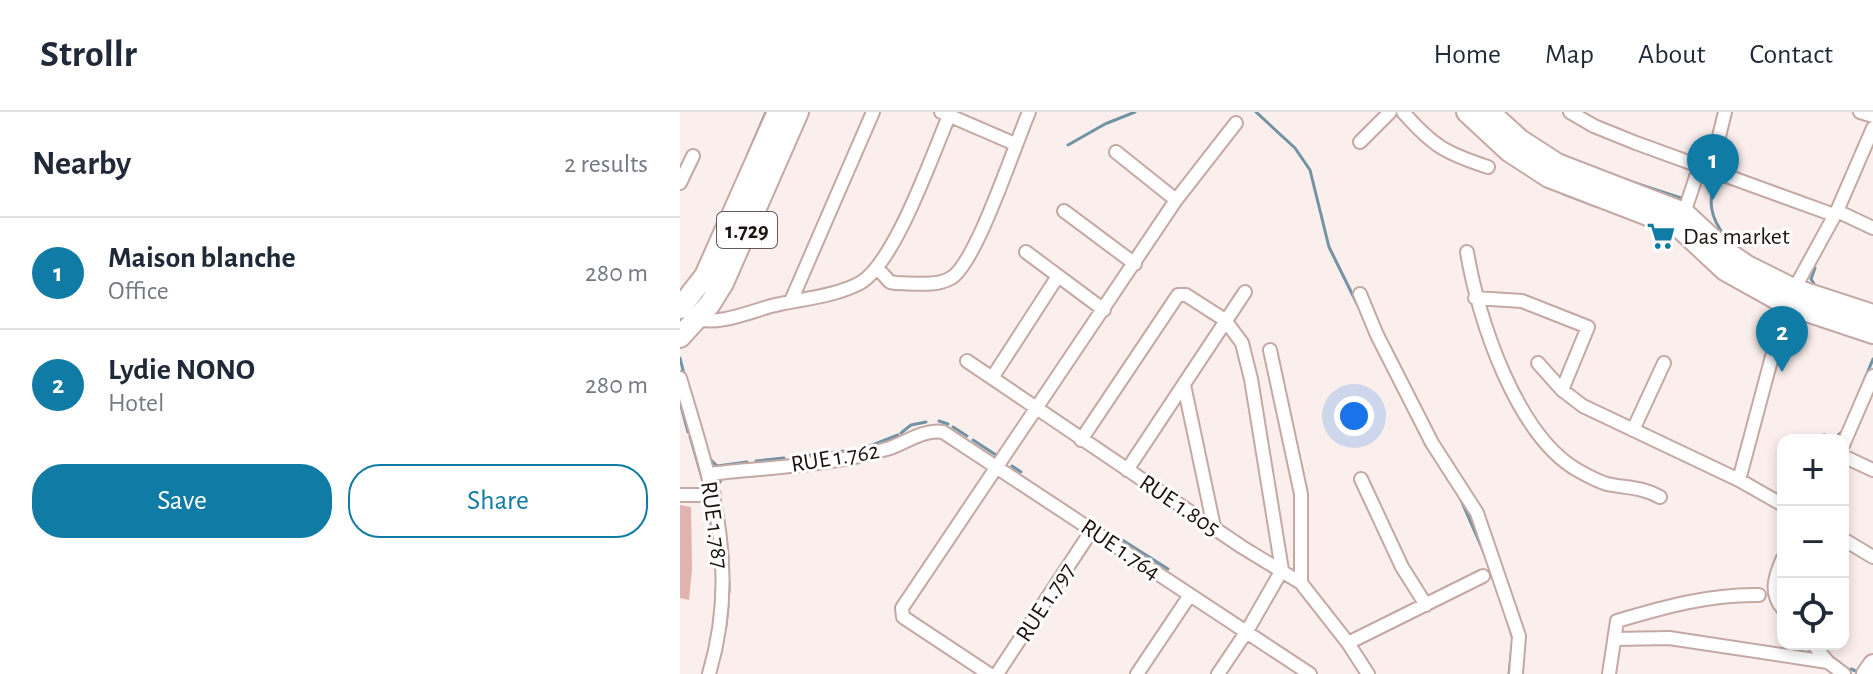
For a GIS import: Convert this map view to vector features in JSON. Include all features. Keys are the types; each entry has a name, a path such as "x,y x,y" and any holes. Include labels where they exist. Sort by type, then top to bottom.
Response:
{"main road":[{"name":"1.729","path":"680,337 686,314 778,112"},
{"name":"1.729","path":"686,314 710,304 735,257 798,112"},
{"path":"1467,112 1509,151 1549,177 1682,220"},
{"path":"1489,112 1529,147 1557,164 1682,220 1725,270 1873,333"},
{"path":"1790,296 1873,315"},
{"path":"1866,674 1873,664"}],"street":[{"path":"791,301 873,112"},
{"path":"878,269 890,282 896,283 942,281 958,272 976,242 1029,112"},
{"path":"1360,142 1390,112"},
{"path":"1403,112 1441,149 1488,167"},
{"path":"1570,112 1608,132 1873,228"},
{"path":"1682,220 1725,112"},
{"path":"1860,112 1873,116"},
{"path":"686,314 727,318 846,289 869,277 878,269 904,219 945,114 1015,144"},
{"path":"989,674 903,617 901,611 1176,200 1236,123"},
{"path":"1739,480 1790,296 1835,213 1873,128"},
{"path":"1116,152 1176,200"},
{"path":"680,183 693,156"},
{"path":"1064,211 1135,264"},
{"path":"1026,252 1104,310"},
{"path":"1467,252 1475,298 1514,393 1536,430 1555,454 1597,481 1641,489 1660,497"},
{"path":"992,378 1058,276"},
{"path":"1127,470 1245,292"},
{"path":"1360,294 1377,335 1432,443 1477,513 1519,636 1516,674"},
{"path":"1081,440 1178,295 1186,295 1225,320 1242,343 1251,379 1282,570 1218,674"},
{"path":"1475,298 1522,301 1588,327 1562,390"},
{"path":"1270,350 1301,494 1301,583"},
{"name":"RUE 1.805","path":"967,361 1081,440 1301,583 1368,674"},
{"path":"1538,363 1562,390 1583,406 1739,480 1777,502"},
{"path":"1633,430 1664,363"},
{"path":"1849,434 1869,399 1873,376"},
{"name":"RUE 1.787","path":"680,378 714,495 723,567 720,632 709,674"},
{"path":"1184,385 1214,527"},
{"name":"RUE 1.762","path":"709,474 859,457 935,431 950,434 996,465"},
{"path":"1849,459 1873,470"},
{"name":"RUE 1.764","path":"996,465 1310,674"},
{"path":"1361,479 1398,560 1426,605"},
{"path":"680,495 714,495"},
{"name":"RUE 1.797","path":"997,674 1092,530"},
{"path":"1849,543 1873,557"},
{"path":"1777,575 1774,584 1777,601"},
{"path":"1348,643 1483,576"},
{"path":"1137,674 1190,595"},
{"path":"1609,674 1617,621 1683,602 1729,595 1759,595"},
{"path":"1614,639 1669,638 1828,662"},
{"path":"1818,650 1844,674"}],"shaded area":[{"path":"680,505 691,507 689,600 680,598"}],"waterway":[{"path":"748,154 766,112"},
{"path":"1068,145 1105,124 1135,112"},
{"path":"1256,112 1295,148 1310,170 1329,247 1362,314"},
{"path":"731,194 742,169"},
{"path":"1716,175 1712,208 1716,223 1726,238"},
{"path":"1623,179 1684,199"},
{"path":"1564,194 1596,206"},
{"path":"1815,268 1811,279 1816,287"},
{"path":"1774,312 1775,324"},
{"path":"1784,337 1791,321 1800,318"},
{"path":"680,358 684,374"},
{"path":"1863,383 1873,359"},
{"path":"1846,424 1860,391"},
{"path":"680,402 688,432"},
{"path":"939,421 948,424"},
{"path":"901,433 911,425 926,422"},
{"path":"953,427 967,436"},
{"path":"1840,434 1843,431"},
{"path":"801,456 862,449 898,435"},
{"path":"690,436 704,485"},
{"path":"1423,439 1438,463"},
{"path":"973,440 996,455"},
{"path":"709,458 717,466 747,462"},
{"path":"756,461 784,458"},
{"path":"1012,466 1021,472"},
{"path":"721,509 718,485 722,478"},
{"path":"1461,500 1485,555"},
{"path":"709,506 716,570"},
{"path":"1116,536 1168,569"},
{"path":"729,582 729,592"},
{"path":"726,625 728,606"},
{"path":"1507,619 1513,639"},
{"path":"1509,674 1512,646"},
{"path":"1851,669 1858,672"}],"place":[{"name":"Maison blanche","path":"1713,200"},
{"name":"Das market","path":"1661,236"},
{"name":"Lydie NONO","path":"1782,372"}]}
